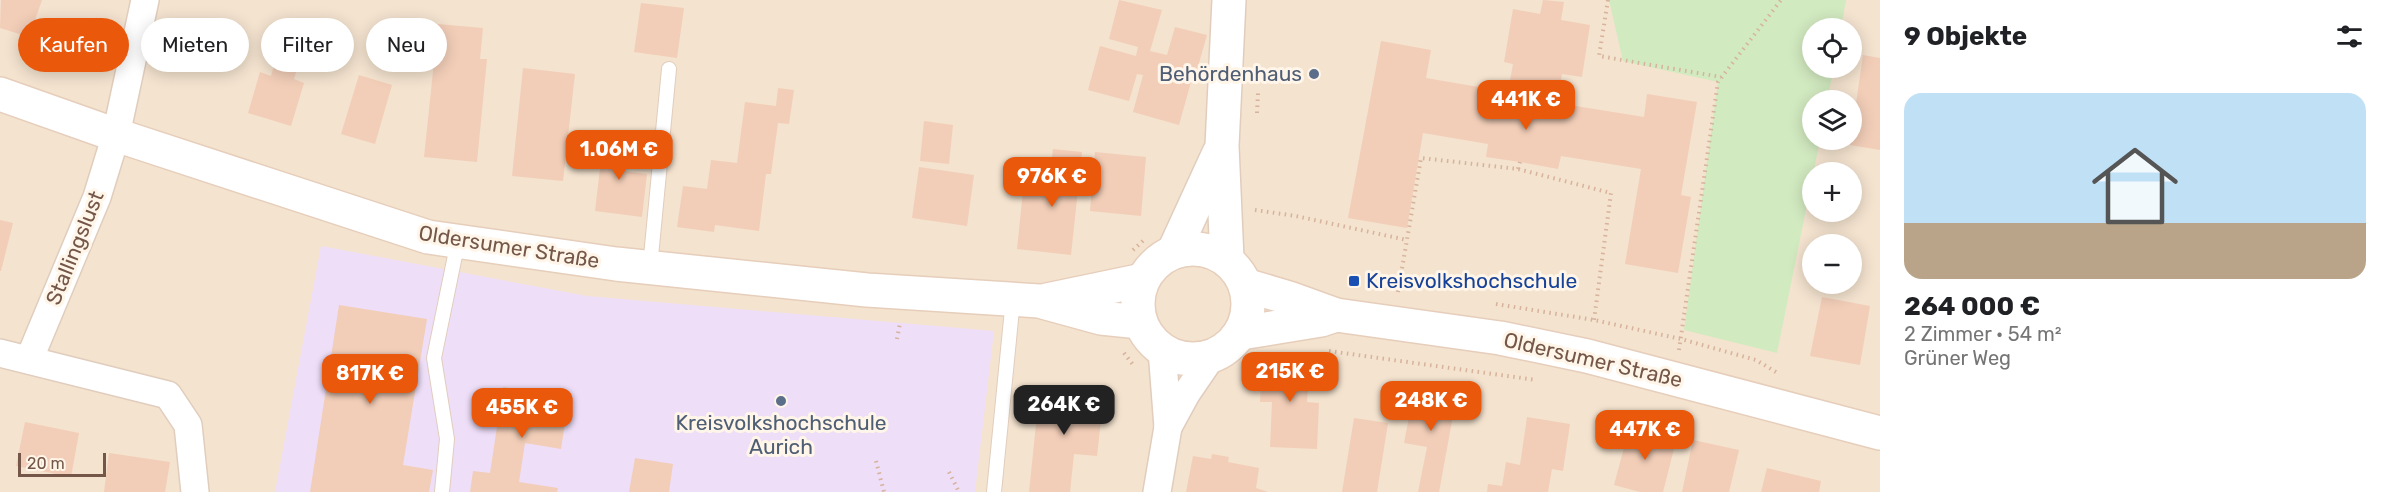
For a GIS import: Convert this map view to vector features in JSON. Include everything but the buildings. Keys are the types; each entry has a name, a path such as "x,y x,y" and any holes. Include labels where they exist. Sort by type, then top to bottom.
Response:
{"main road":[{"path":"1222,146 1174,251 1150,267 1138,294 1137,308 1140,322 1149,338 1162,350 1178,357 1194,359 1212,356 1228,347 1240,333 1247,318 1249,301 1236,272 1222,146 1229,0"},
{"name":"Oldersumer Straße","path":"0,94 116,135 428,237 650,267 877,290 1026,300 1101,318 1140,322"},
{"name":"Oldersumer Straße","path":"1174,251 1192,248 1210,251 1236,272 1289,298 1336,315 1500,338 1587,356 1880,433"},
{"name":"Oldersumer Straße","path":"1026,300 1143,280"},
{"name":"Oldersumer Straße","path":"1240,333 1322,320 1336,315"}],"street":[{"name":"Stallingslust","path":"29,360 97,197 116,135 145,0"},
{"path":"1157,492 1168,427 1162,350"},
{"path":"0,353 168,395 188,425 195,492"},
{"path":"1168,427 1186,394 1212,356"}],"lane":[{"path":"650,267 669,69"},
{"path":"442,492 447,439 434,358 458,241"},
{"path":"994,492 1026,300"}],"path":[{"path":"1608,0 1599,56 1721,77"},
{"path":"1675,378 1718,82 1781,0"},
{"path":"1393,323 1421,158 1518,170 1611,193 1594,322 1587,356"},
{"path":"1518,170 1520,162"},
{"path":"1246,209 1296,216 1407,240"},
{"path":"1119,347 1134,364 1138,374"},
{"path":"1320,350 1539,381"},
{"path":"876,461 884,492"},
{"path":"949,472 959,492"}],"shaded area":[{"path":"0,0 1880,0 1880,492 0,492"},
{"path":"321,246 587,296 994,331 975,492 275,492"}],"green space":[{"path":"1609,0 1846,0 1843,18 1802,18 1802,78 1832,78 1829,90 1802,90 1802,150 1818,150 1816,162 1802,162 1803,222 1777,353 1684,330 1718,82 1623,61"}],"place":[{"name":"Behördenhaus","path":"1314,74"},
{"name":"Kreisvolkshochschule","path":"1354,281"},
{"name":"Kreisvolkshochschule Aurich","path":"781,401"}]}
